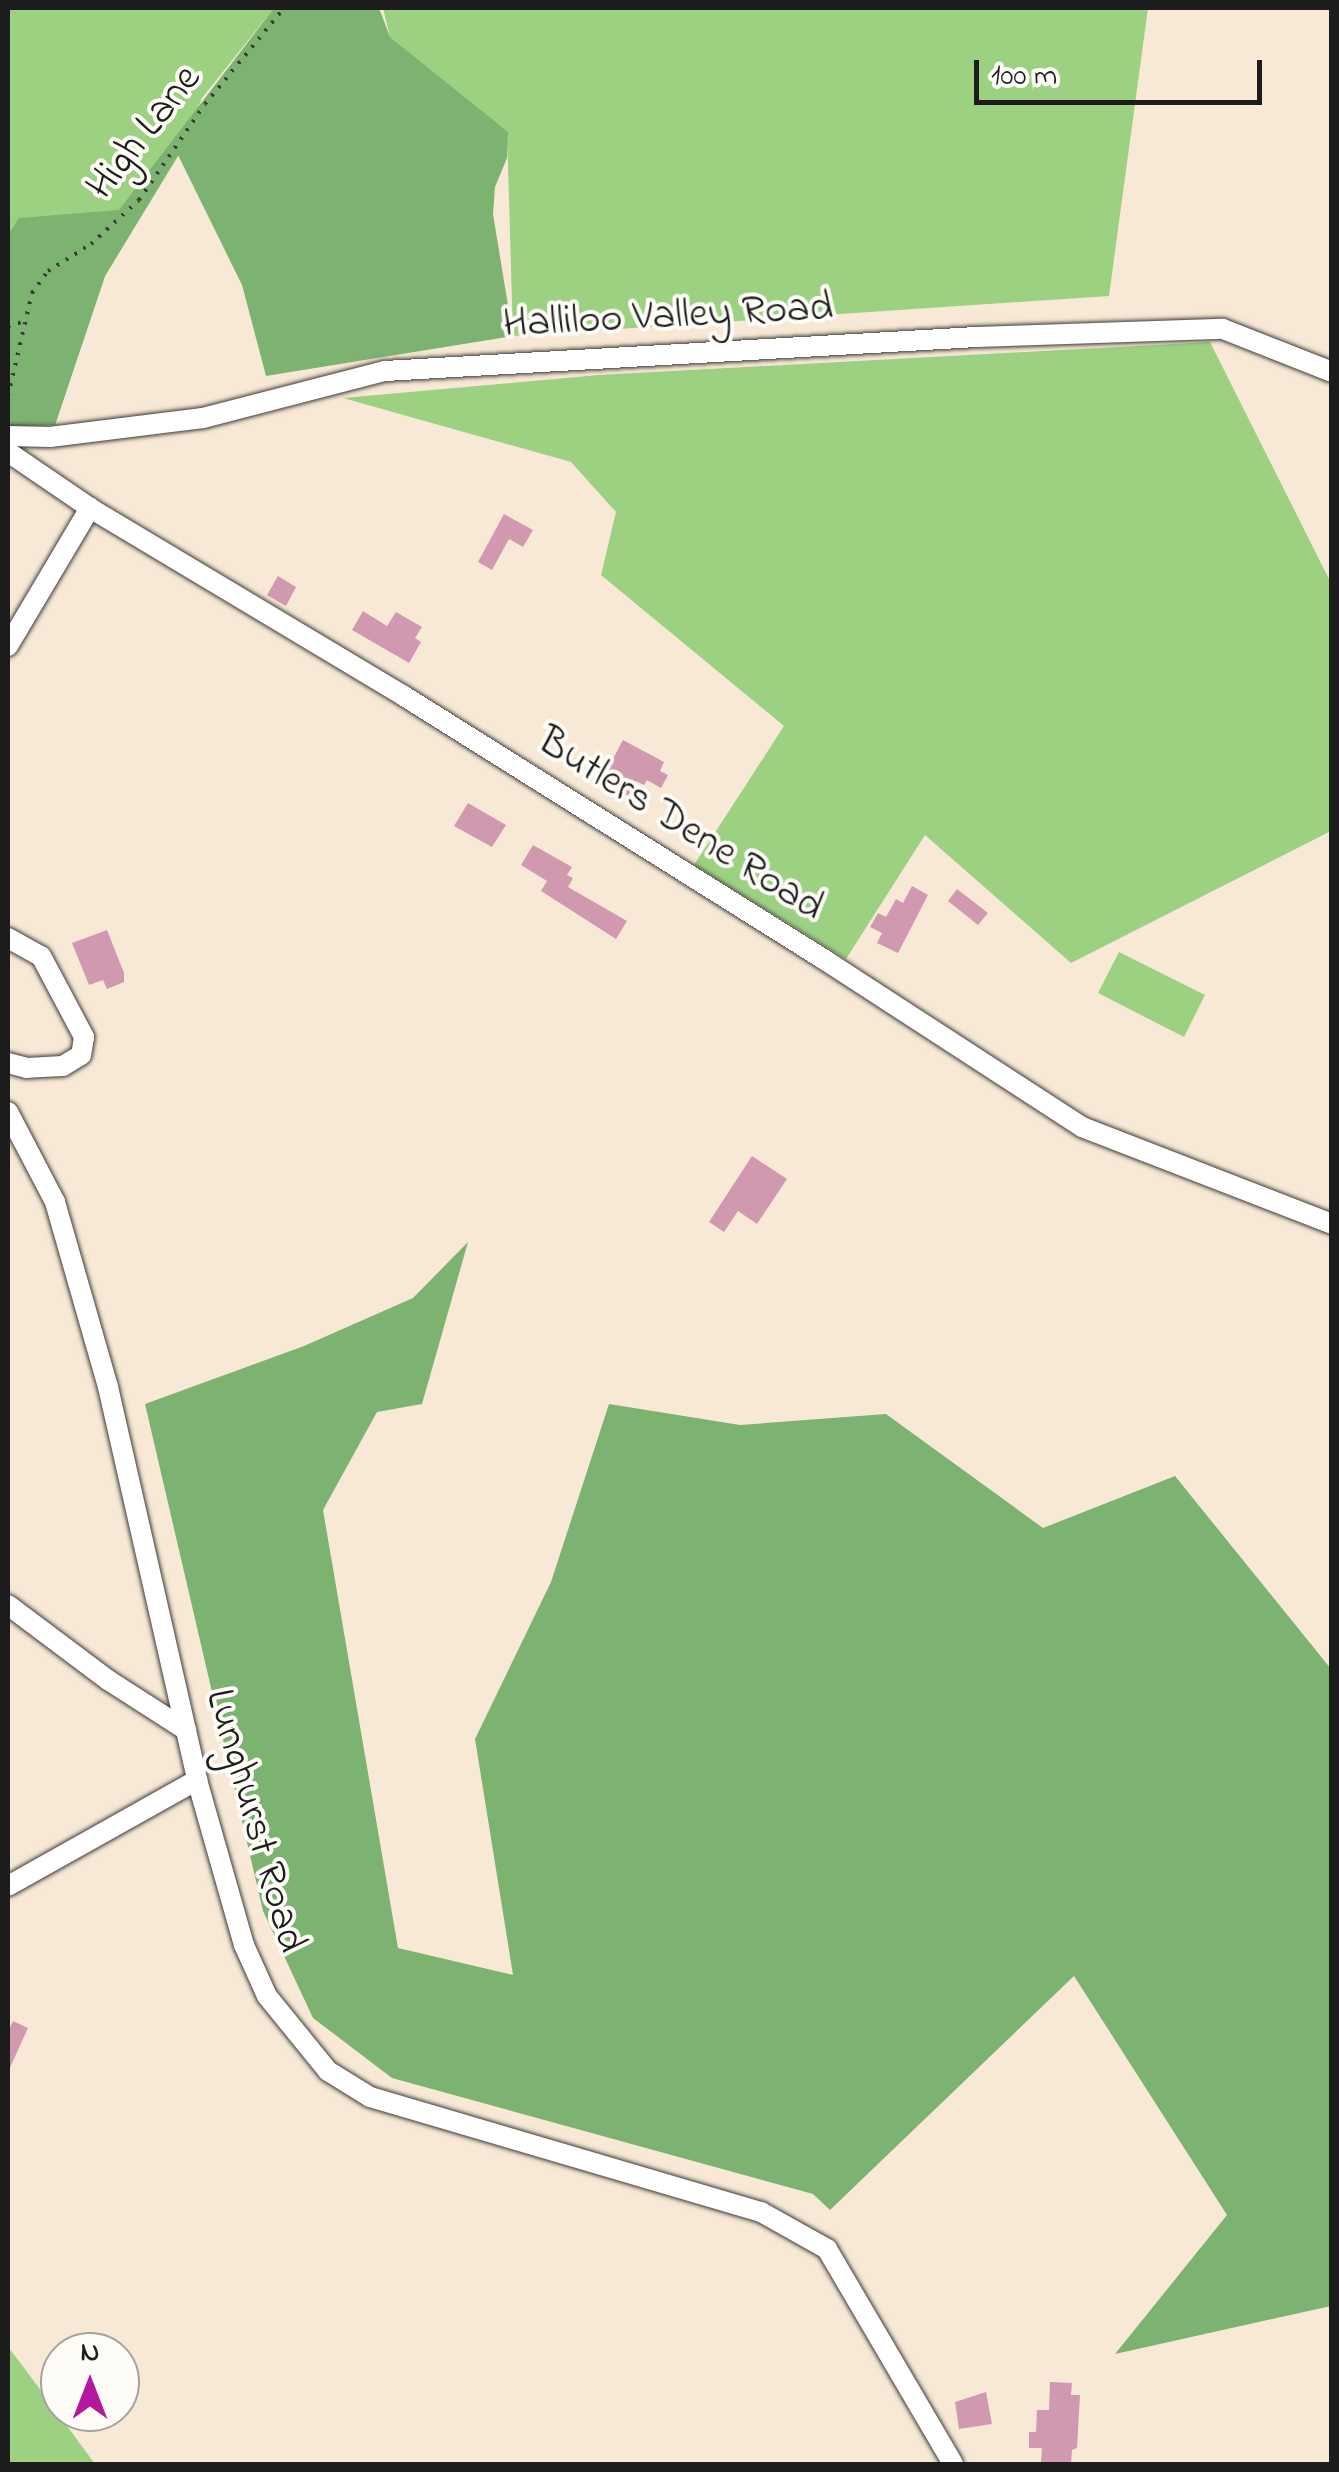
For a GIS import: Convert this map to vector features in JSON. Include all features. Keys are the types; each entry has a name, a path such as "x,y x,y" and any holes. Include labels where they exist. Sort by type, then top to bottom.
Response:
{"street":[{"name":"Halliloo Valley Road","path":"8,436 50,437 203,418 385,371 976,336 1223,330 1332,372"},
{"name":"Butlers Dene Road","path":"8,452 90,508 404,696 1082,1127 1332,1224"},
{"path":"8,646 90,508"},
{"path":"8,938 40,956 84,1037 80,1055 63,1066 27,1068 8,1063"},
{"name":"Lunghurst Road","path":"8,1112 55,1202 108,1388 197,1780 244,1945 266,1996 328,2071 370,2097 761,2212 827,2249 953,2464"},
{"path":"8,1605 108,1680 186,1730"},
{"path":"8,1886 197,1780"}],"path":[{"name":"High Lane","path":"8,396 22,322 32,294 48,272 91,244 139,200 205,104 284,8"},
{"path":"8,326 22,322"}],"green space":[{"path":"8,8 274,8 202,98 179,155 105,276 55,425 8,426"},
{"path":"274,8 379,8 390,37 508,132 507,158 495,187 493,214 513,336 266,376 242,285 178,155 105,276 55,425 8,426 8,235 19,218 119,210"},
{"path":"383,8 1148,8 1109,296 513,336 507,132 390,37"},
{"path":"1210,342 1331,583 1331,831 1071,963 925,835 846,959 694,865 784,726 601,575 616,512 571,462 343,398 599,375"},
{"path":"1119,952 1205,995 1184,1037 1098,993"},
{"path":"468,1242 422,1404 377,1412 323,1510 398,1948 513,1975 475,1739 551,1582 609,1404 740,1425 886,1414 1043,1528 1175,1476 1331,1669 1331,2306 1115,2354 1227,2215 1074,1976 830,2210 813,2194 392,2078 313,2018 263,1911 145,1404 304,1346 413,1298"},
{"path":"8,2347 40,2389 40,2432 71,2432 95,2464 8,2464"}],"building":[{"path":"504,514 533,530 523,547 509,539 492,570 478,562"},
{"path":"278,576 296,587 286,606 267,595"},
{"path":"363,611 387,626 396,612 422,627 415,638 421,642 409,663 352,630"},
{"path":"623,740 664,762 660,771 668,775 661,788 647,780 644,785 636,781 626,800 599,785"},
{"path":"468,803 506,825 492,847 454,826"},
{"path":"533,845 572,867 567,875 573,878 568,887 627,921 616,939 541,891 547,881 521,865"},
{"path":"912,886 928,895 898,953 877,943 882,933 870,927 878,913 886,917 896,899 903,903"},
{"path":"957,889 988,913 978,925 948,901"},
{"path":"107,930 124,982 107,989 103,980 89,985 72,943"},
{"path":"752,1156 787,1179 757,1224 738,1211 724,1232 709,1222"},
{"path":"13,2021 28,2028 8,2072 8,2032"},
{"path":"1050,2382 1072,2383 1071,2395 1080,2395 1077,2448 1072,2450 1071,2464 1041,2462 1042,2448 1029,2448 1029,2432 1036,2432 1037,2410 1049,2410"},
{"path":"986,2392 992,2424 959,2429 955,2402"}]}
